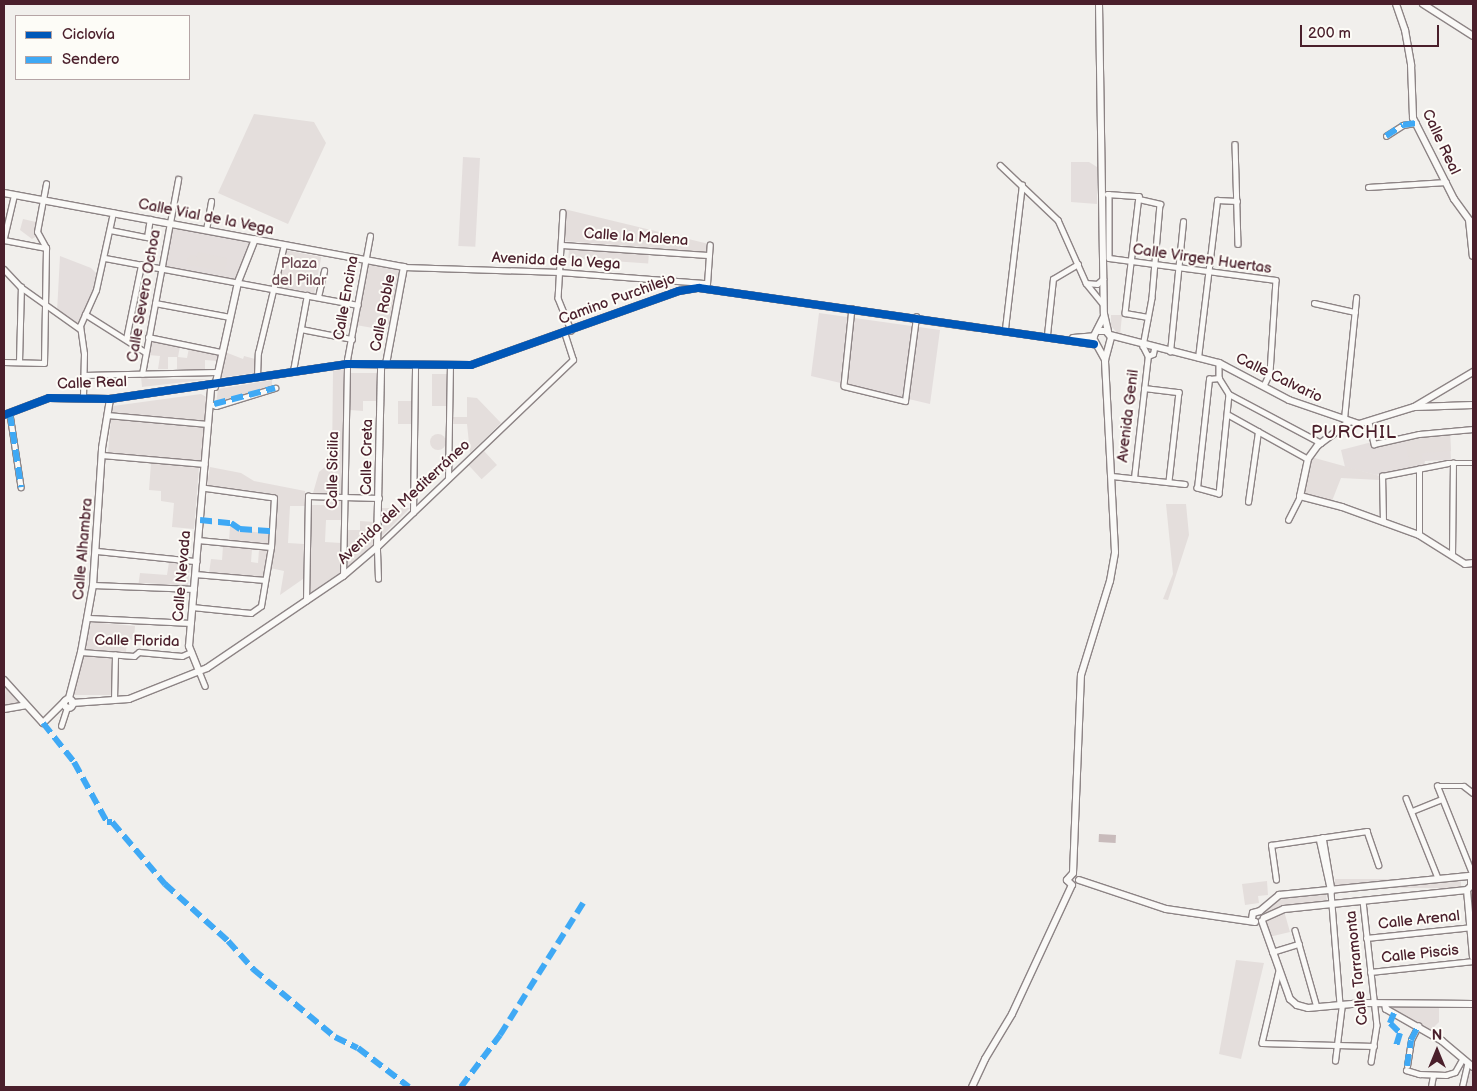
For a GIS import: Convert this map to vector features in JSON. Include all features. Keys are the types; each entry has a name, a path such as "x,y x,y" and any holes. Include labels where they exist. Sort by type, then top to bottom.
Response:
{"street":[{"path":"1072,885 1067,880 1073,873 1079,687 1084,659 1112,568 1115,531 1105,360 1109,345 1109,333 1104,314 1106,209 1099,4"},
{"name":"Calle Real","path":"1396,4 1409,50 1412,112 1446,182 1469,220 1473,256"},
{"path":"1423,4 1473,36"},
{"path":"1386,136 1404,125 1416,123"},
{"path":"1235,144 1238,244"},
{"path":"1000,165 1058,220 1086,283 1104,306"},
{"name":"Calle Severo Ochoa","path":"142,374 178,179"},
{"path":"1368,187 1446,182"},
{"path":"4,362 44,363 46,248 37,232 46,184"},
{"path":"1005,329 1022,185"},
{"name":"Calle Vial de la Vega","path":"4,193 404,267"},
{"path":"1105,194 1139,197 1160,204 1155,264 1143,346"},
{"path":"14,195 4,239 46,248"},
{"path":"1139,197 1133,261 1125,313 1148,317"},
{"path":"1198,358 1217,200 1237,201"},
{"path":"206,230 211,201"},
{"name":"Calle Virgen Huertas","path":"1106,209 1110,258 1276,280 1270,373 1264,386"},
{"path":"83,397 84,375 80,329 106,258 113,212"},
{"path":"563,212 558,298 571,330"},
{"path":"110,230 146,237 150,219"},
{"path":"1170,352 1183,222"},
{"name":"Calle Encina","path":"347,364 370,236"},
{"path":"209,434 208,424 216,372 238,282 255,239"},
{"path":"257,377 258,353 284,244"},
{"name":"Calle la Malena","path":"561,245 710,255"},
{"name":"Calle la Malena","path":"707,285 710,245"},
{"path":"106,258 358,305"},
{"path":"1047,335 1053,279 1078,264"},
{"path":"126,339 141,265"},
{"name":"Avenida de la Vega","path":"404,267 559,272 676,280 695,285"},
{"name":"Calle Roble","path":"384,364 404,267"},
{"path":"4,269 21,287 45,306 80,329"},
{"path":"318,297 324,271"},
{"path":"1086,283 1097,284 1104,278"},
{"path":"676,280 678,290"},
{"name":"Camino Purchilejo","path":"215,384 347,364 450,366 487,360 695,285 707,285 852,308 1047,335 1096,346 1109,345"},
{"path":"19,362 21,287"},
{"path":"293,371 307,295"},
{"path":"1288,520 1300,496 1308,459 1321,443 1339,432 1346,421 1356,298"},
{"path":"155,303 230,317"},
{"path":"1314,303 1354,312"},
{"path":"852,308 844,386 905,401 916,317"},
{"path":"85,314 146,352"},
{"path":"1104,314 1096,333 1096,346 1105,360"},
{"path":"301,329 352,339"},
{"name":"Avenida del Mediterráneo","path":"68,703 129,699 199,671 343,576 377,547 573,360 564,333"},
{"name":"Camino Purchilejo","path":"1062,338 1109,333"},
{"name":"Calle Calvario","path":"1109,333 1123,340 1143,346 1219,363 1289,400 1346,421 1369,422 1426,404 1473,372"},
{"path":"148,337 221,352"},
{"name":"Calle Calvario","path":"1109,345 1123,340"},
{"name":"Avenida Genil","path":"1134,478 1148,356 1143,346"},
{"name":"Avenida Genil","path":"1148,356 1153,354 1154,349"},
{"path":"1219,363 1220,378 1230,394 1321,443"},
{"name":"Calle Sicilia","path":"343,576 347,364"},
{"name":"Calle Creta","path":"378,580 378,498 384,364"},
{"path":"413,513 415,365"},
{"path":"448,480 450,366"},
{"path":"84,375 216,372"},
{"path":"1220,378 1209,379 1197,488 1219,494 1230,394"},
{"name":"Calle Real","path":"7,414 49,398 83,397 110,399 215,384"},
{"path":"212,404 275,388"},
{"path":"1144,388 1179,392 1170,481"},
{"name":"Calle Alhambra","path":"68,703 81,652 93,585 97,551 102,455 110,399"},
{"path":"209,434 212,404"},
{"path":"1426,404 1473,405"},
{"path":"7,414 22,487"},
{"path":"107,415 208,424"},
{"path":"1229,416 1308,459"},
{"path":"1369,422 1374,444 1419,434 1473,429"},
{"path":"1248,502 1258,432"},
{"name":"Calle Nevada","path":"204,686 191,652 191,623 204,464 209,456 209,434"},
{"path":"102,455 204,464"},
{"path":"1383,522 1382,476 1453,463 1473,463"},
{"path":"1452,556 1453,463"},
{"path":"1419,469 1419,535"},
{"path":"1112,476 1185,484"},
{"path":"192,607 251,612 261,606 271,547 274,498 203,488"},
{"path":"306,601 308,496 378,498"},
{"path":"1300,496 1419,535 1466,564 1473,564"},
{"path":"198,540 271,547"},
{"path":"97,551 196,561"},
{"path":"195,574 265,580"},
{"path":"93,585 194,589"},
{"path":"88,618 191,623"},
{"name":"Calle Florida","path":"81,652 134,656 139,652 182,656 191,652"},
{"path":"114,700 115,655"},
{"path":"4,680 43,723 68,703"},
{"path":"61,726 68,703"},
{"path":"4,709 26,705"},
{"path":"1073,873 1079,880 1166,909 1256,921 1284,908 1465,890 1471,886 1472,876 1436,786 1464,786 1473,793"},
{"path":"1406,798 1438,878"},
{"path":"1412,810 1442,798"},
{"path":"1276,880 1272,845 1367,831 1379,865"},
{"path":"1321,838 1331,892 1341,1004 1339,1045 1335,1061"},
{"path":"1472,876 1438,878 1331,892 1279,896 1260,910 1253,912 1293,1002 1303,1008 1341,1004 1473,1004"},
{"path":"1463,877 1472,927 1473,957"},
{"path":"972,1087 984,1059 1012,1014 1072,885 1079,880"},
{"name":"Calle Tarramonta","path":"1363,901 1377,1025 1371,1062"},
{"path":"1256,921 1260,910"},
{"name":"Calle Arenal","path":"1366,938 1472,927"},
{"path":"1295,930 1317,1007"},
{"path":"1272,952 1299,944"},
{"name":"Calle Piscis","path":"1370,972 1473,961"},
{"path":"1278,971 1262,1043 1374,1046"},
{"path":"1384,1004 1386,1009 1420,1027 1467,1064"},
{"path":"1420,1027 1411,1042 1406,1068 1433,1076 1455,1072 1467,1064"},
{"path":"1462,1087 1467,1064"},
{"path":"1431,1087 1433,1076"}],"shaded area":[{"path":"463,157 480,158 475,247 458,246"},
{"path":"1071,162 1089,162 1097,167 1097,204 1071,202"},
{"path":"172,228 250,242 243,281 165,267"},
{"path":"60,256 91,268 99,276 77,327 57,312"},
{"path":"819,313 940,330 930,404 811,376"},
{"path":"1450,433 1451,460 1425,461 1424,465 1376,475 1345,467 1341,450 1372,442 1373,447"},
{"path":"1099,834 1116,835 1116,843 1099,842"},
{"path":"1469,1069 1473,1070 1473,1087 1465,1087"}],"green space":[{"path":"254,114 314,122 326,143 288,224 218,193"},
{"path":"564,209 709,244 708,252 563,241"},
{"path":"23,219 36,222 37,236 32,239 20,230"},
{"path":"569,249 649,255 648,264 568,258"},
{"name":"Plaza del Pilar","path":"285,250 321,257 314,293 278,286"},
{"path":"198,252 227,258 224,272 195,266"},
{"path":"192,254 198,260 192,266 186,260"},
{"path":"368,264 400,269 390,325 374,322 373,328 356,325"},
{"path":"1111,315 1122,315 1120,336 1111,326"},
{"path":"151,341 180,346 178,357 187,358 189,348 219,353 217,361 205,360 205,369 177,369 177,357 168,357 168,369 158,369 160,356 148,355"},
{"path":"225,352 243,359 244,356 255,359 254,373 218,378"},
{"path":"345,369 342,493 313,493 319,472 332,461 333,371"},
{"path":"350,373 377,373 377,401 363,401 363,411 350,410"},
{"path":"432,374 447,374 447,406 432,406"},
{"path":"141,376 149,379 211,379 142,387"},
{"path":"272,380 272,388 216,404 218,389"},
{"path":"201,394 208,398 205,421 112,413 113,406"},
{"path":"467,397 477,398 501,423 470,453 467,424 452,424 452,417 467,417"},
{"path":"398,401 412,401 412,424 398,424"},
{"path":"111,419 205,427 202,461 108,453"},
{"path":"1450,433 1451,451 1422,453 1423,463 1410,466 1405,440"},
{"path":"438,434 444,436 446,442 444,448 438,450 432,448 430,442 432,436"},
{"path":"484,451 497,465 482,479 469,465"},
{"path":"1311,457 1380,476 1380,480 1341,478 1332,501 1303,494"},
{"path":"151,463 199,467 194,529 172,527 174,503 161,501 161,491 149,490"},
{"path":"210,467 241,473 254,481 305,491 305,506 290,506 288,543 304,544 303,579 280,595 284,571 270,568 277,495 207,485"},
{"path":"327,499 342,499 342,520 326,520 325,542 341,543 341,572 309,594 310,505 326,505"},
{"path":"1166,504 1186,504 1189,535 1168,600 1163,599 1173,574"},
{"path":"382,508 410,508 381,537"},
{"path":"360,521 374,522 374,544 346,568 347,530 360,530"},
{"path":"230,526 240,531 269,533 268,545 229,541"},
{"path":"223,546 252,549 251,562 258,563 259,550 267,550 263,578 209,573 211,559 222,560"},
{"path":"169,562 190,564 188,586 146,583 138,587 140,573 167,575"},
{"path":"91,622 135,626 134,640 127,639 126,653 85,649"},
{"path":"84,654 112,657 111,695 73,695"},
{"path":"6,686 19,701 20,702 4,705"},
{"path":"1335,879 1461,879 1461,888 1335,888"},
{"path":"1267,881 1268,895 1258,896 1259,903 1245,905 1242,884"},
{"path":"1326,894 1327,903 1266,914 1263,909 1280,897"},
{"path":"1284,911 1290,932 1269,937 1265,922"},
{"path":"1236,960 1264,963 1241,1059 1219,1054"},
{"path":"1394,1007 1439,1008 1439,1022 1431,1030 1393,1010"}],"marked path":[{"path":"1386,136 1403,125 1416,123"},
{"path":"214,404 275,388"},
{"path":"10,414 21,487"},
{"path":"200,520 231,523 240,529 272,531"},
{"path":"43,723 74,762 107,822 112,822 165,884 228,941 253,969 335,1037 358,1048 409,1087"},
{"path":"461,1087 500,1035 583,903"},
{"path":"1394,1013 1390,1023 1400,1033 1395,1049"},
{"path":"1407,1066 1411,1040 1418,1026"}],"cycle path":[{"path":"4,415 49,398 110,399 347,364 471,365 679,291 699,288 1094,344"}],"district":[{"name":"PURCHIL","path":"1354,433"}]}
